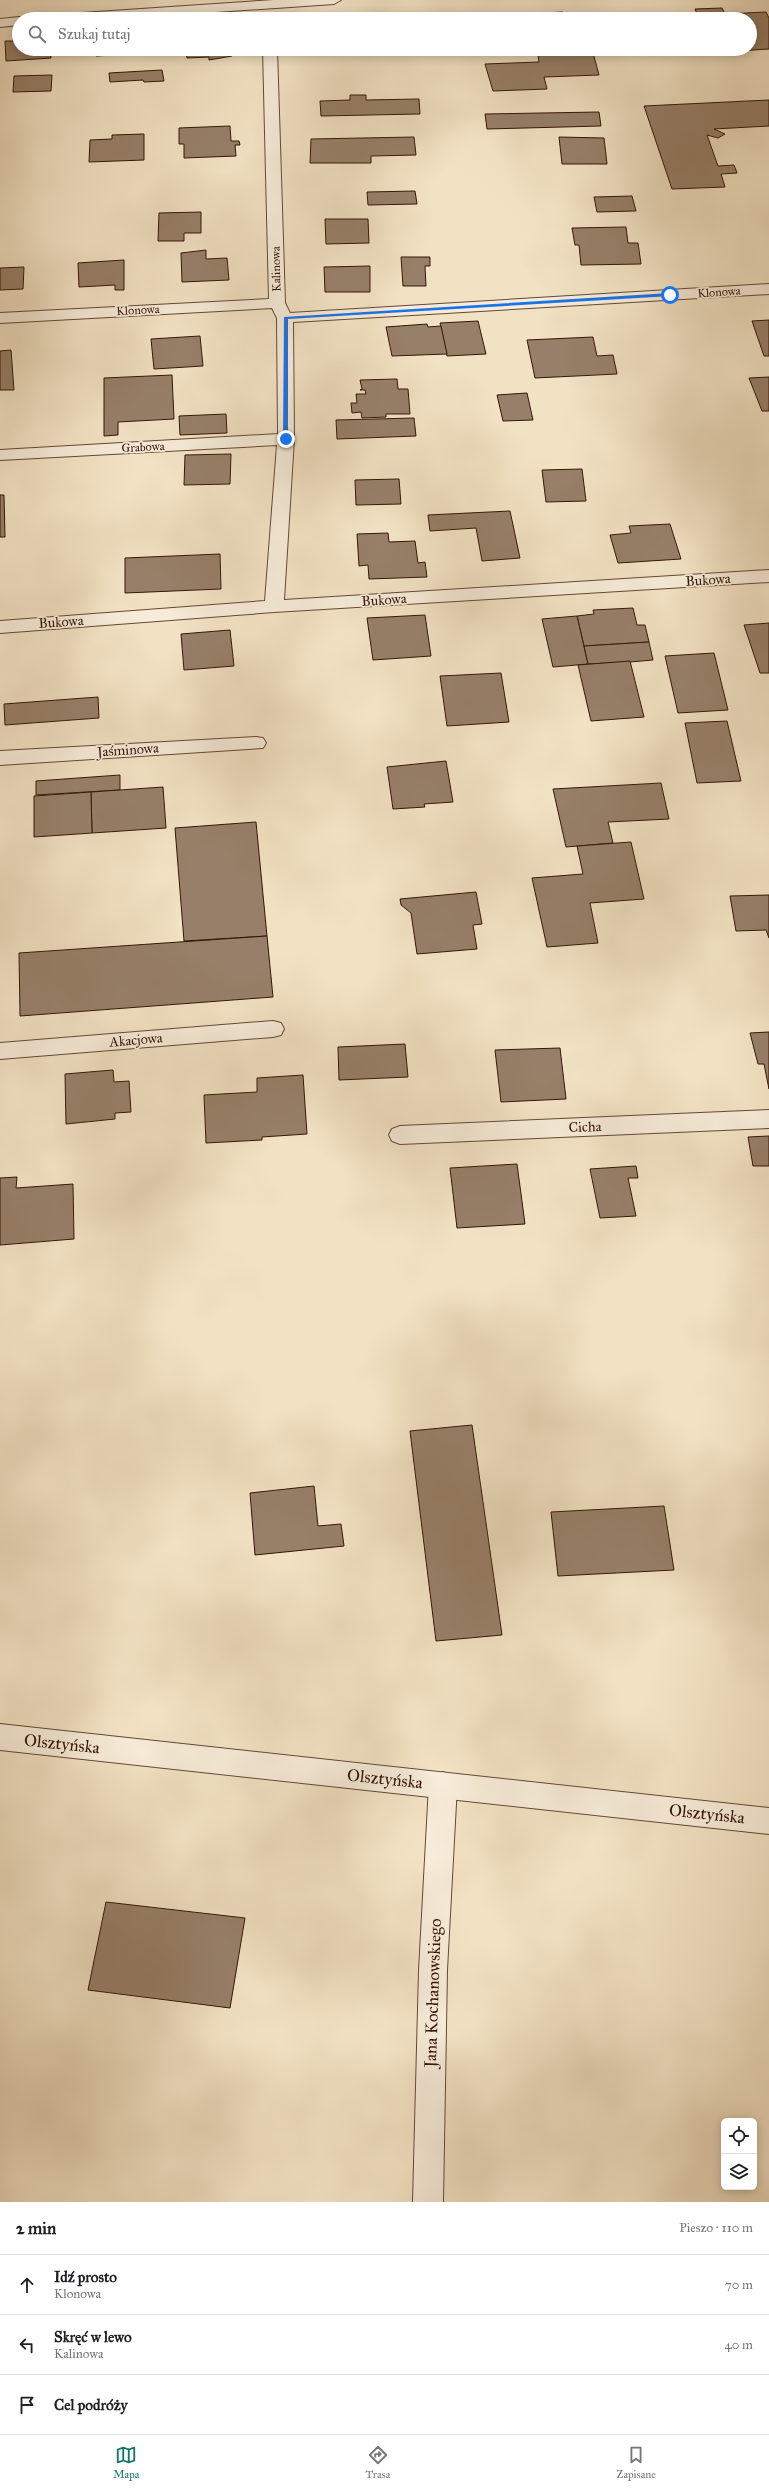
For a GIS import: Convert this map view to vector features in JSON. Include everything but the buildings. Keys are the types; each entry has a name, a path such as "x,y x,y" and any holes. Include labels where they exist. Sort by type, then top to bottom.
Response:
{"street":[{"path":"153,12 334,0"},
{"path":"269,4 270,12"},
{"path":"0,22 12,21"},
{"name":"Kalinowa","path":"270,56 276,303 285,318"},
{"name":"Klonowa","path":"285,318 769,289"},
{"name":"Klonowa","path":"0,318 276,303"},
{"path":"274,606 286,439 285,318"},
{"name":"Grabowa","path":"0,455 286,439"},
{"name":"Bukowa","path":"0,627 274,606 769,576"},
{"name":"Jaśminowa","path":"0,758 256,742"},
{"name":"Akacjowa","path":"0,1052 272,1029"},
{"name":"Cicha","path":"400,1135 769,1119"},
{"name":"Olsztyńska","path":"0,1737 769,1821"},
{"name":"Jana Kochanowskiego","path":"428,2202 433,1970 443,1785"}],"route":[{"path":"286,439 285,318 670,295"}]}
